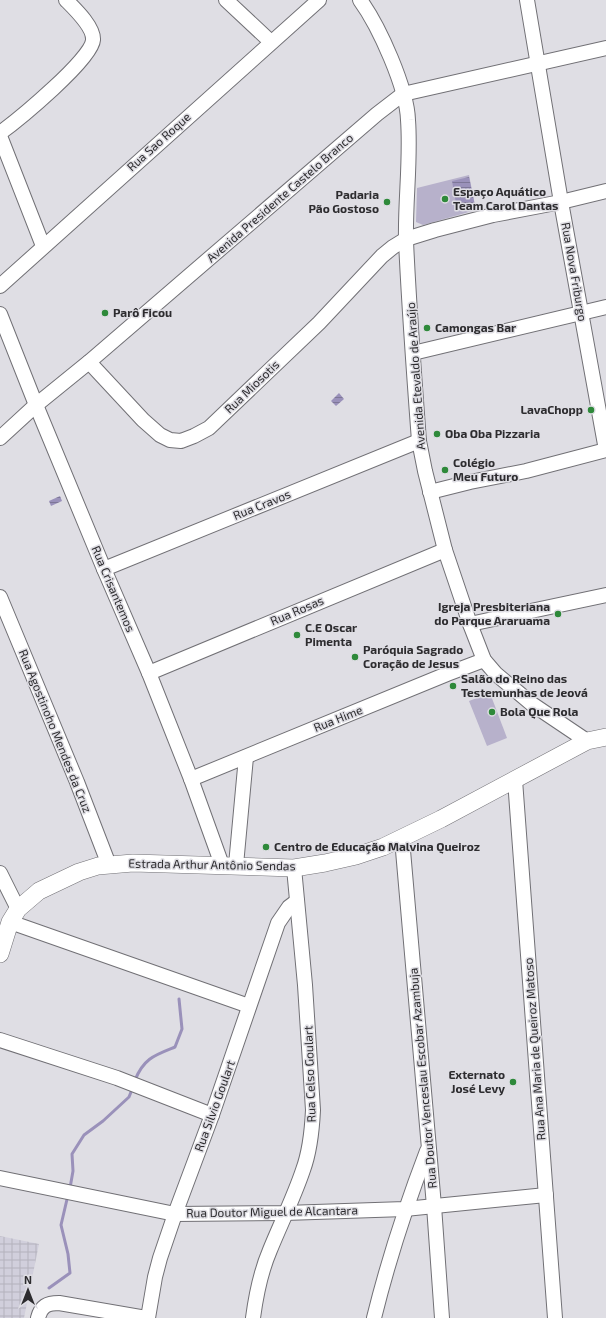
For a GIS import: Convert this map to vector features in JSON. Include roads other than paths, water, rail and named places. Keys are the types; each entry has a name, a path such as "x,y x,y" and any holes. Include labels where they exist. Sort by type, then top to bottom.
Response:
{"main road":[{"name":"Estrada Arthur Antônio Sendas","path":"14,916 39,891 59,880 98,866 133,863 294,868 356,856 384,847 588,741 606,737"},
{"path":"0,954 14,916"}],"street":[{"path":"43,246 0,134 49,92 81,61 92,46 93,34 74,8 66,0"},
{"path":"226,0 271,42"},
{"name":"Rua Sao Roque","path":"0,286 319,0"},
{"name":"Avenida Etevaldo de Araújo","path":"360,0 368,11 395,70 403,94 408,119 406,239 419,441 445,550 484,660 496,674 532,704 588,741"},
{"name":"Rua Nova Friburgo","path":"527,0 561,202 606,450"},
{"name":"Avenida Presidente Castelo Branco","path":"0,438 376,114 403,94 606,48"},
{"name":"Rua Miosotis","path":"89,362 143,420 160,435 170,440 181,441 209,428 319,323 382,256 406,239 486,216 561,202 606,191"},
{"path":"413,353 606,307"},
{"name":"Rua Crisantemos","path":"0,314 36,406 104,570 149,673 191,779 229,865"},
{"name":"Rua Cravos","path":"104,570 419,441"},
{"path":"430,492 470,482 526,471 606,450"},
{"name":"Rua Rosas","path":"149,673 445,550"},
{"path":"470,624 606,595"},
{"name":"Rua Agostinoho Mendes da Cruz","path":"0,597 74,775 109,865"},
{"name":"Rua Hime","path":"191,779 484,660"},
{"path":"229,865 246,757"},
{"name":"Rua Ana Maria de Queiroz Matoso","path":"515,780 555,1318"},
{"name":"Rua Doutor Venceslau Escobar Azambuja","path":"402,838 434,1206 442,1318"},
{"name":"Rua Celso Goulart","path":"253,1318 261,1276 269,1251 303,1170 309,1150 313,1110 305,986 294,868"},
{"path":"0,873 14,916 249,1006"},
{"name":"Rua Silvio Goulart","path":"147,1318 155,1278 175,1214 212,1115 278,923 289,907 297,901"},
{"path":"0,1040 117,1078 212,1115"},
{"path":"374,1318 405,1209 428,1146"},
{"name":"Rua Doutor Miguel de Alcantara","path":"0,1178 175,1214 285,1213 405,1209 546,1195"},
{"path":"38,1318 39,1312 44,1306 51,1303 59,1303 147,1318"}],"waterway":[{"path":"135,1080 146,1062 156,1055 175,1047 182,1029 179,999"},
{"path":"70,1188 73,1171 72,1154 84,1135 103,1121 129,1097 133,1087"},
{"path":"49,1288 70,1273 68,1254 61,1225 68,1195"}],"place":[{"name":"Espaço Aquático Team Carol Dantas","path":"445,199"},
{"name":"Padaria Pão Gostoso","path":"387,202"},
{"name":"Parô Ficou","path":"105,313"},
{"name":"Camongas Bar","path":"427,328"},
{"name":"LavaChopp","path":"591,410"},
{"name":"Oba Oba Pizzaria","path":"437,434"},
{"name":"Colégio Meu Futuro","path":"445,470"},
{"name":"Igreja Presbiteriana do Parque Araruama","path":"558,614"},
{"name":"C.E Oscar Pimenta","path":"297,635"},
{"name":"Paróquia Sagrado Coração de Jesus","path":"355,657"},
{"name":"Salão do Reino das Testemunhas de Jeová","path":"453,686"},
{"name":"Bola Que Rola","path":"492,712"},
{"name":"Centro de Educação Malvina Queiroz","path":"266,847"},
{"name":"Externato José Levy","path":"513,1082"}]}
